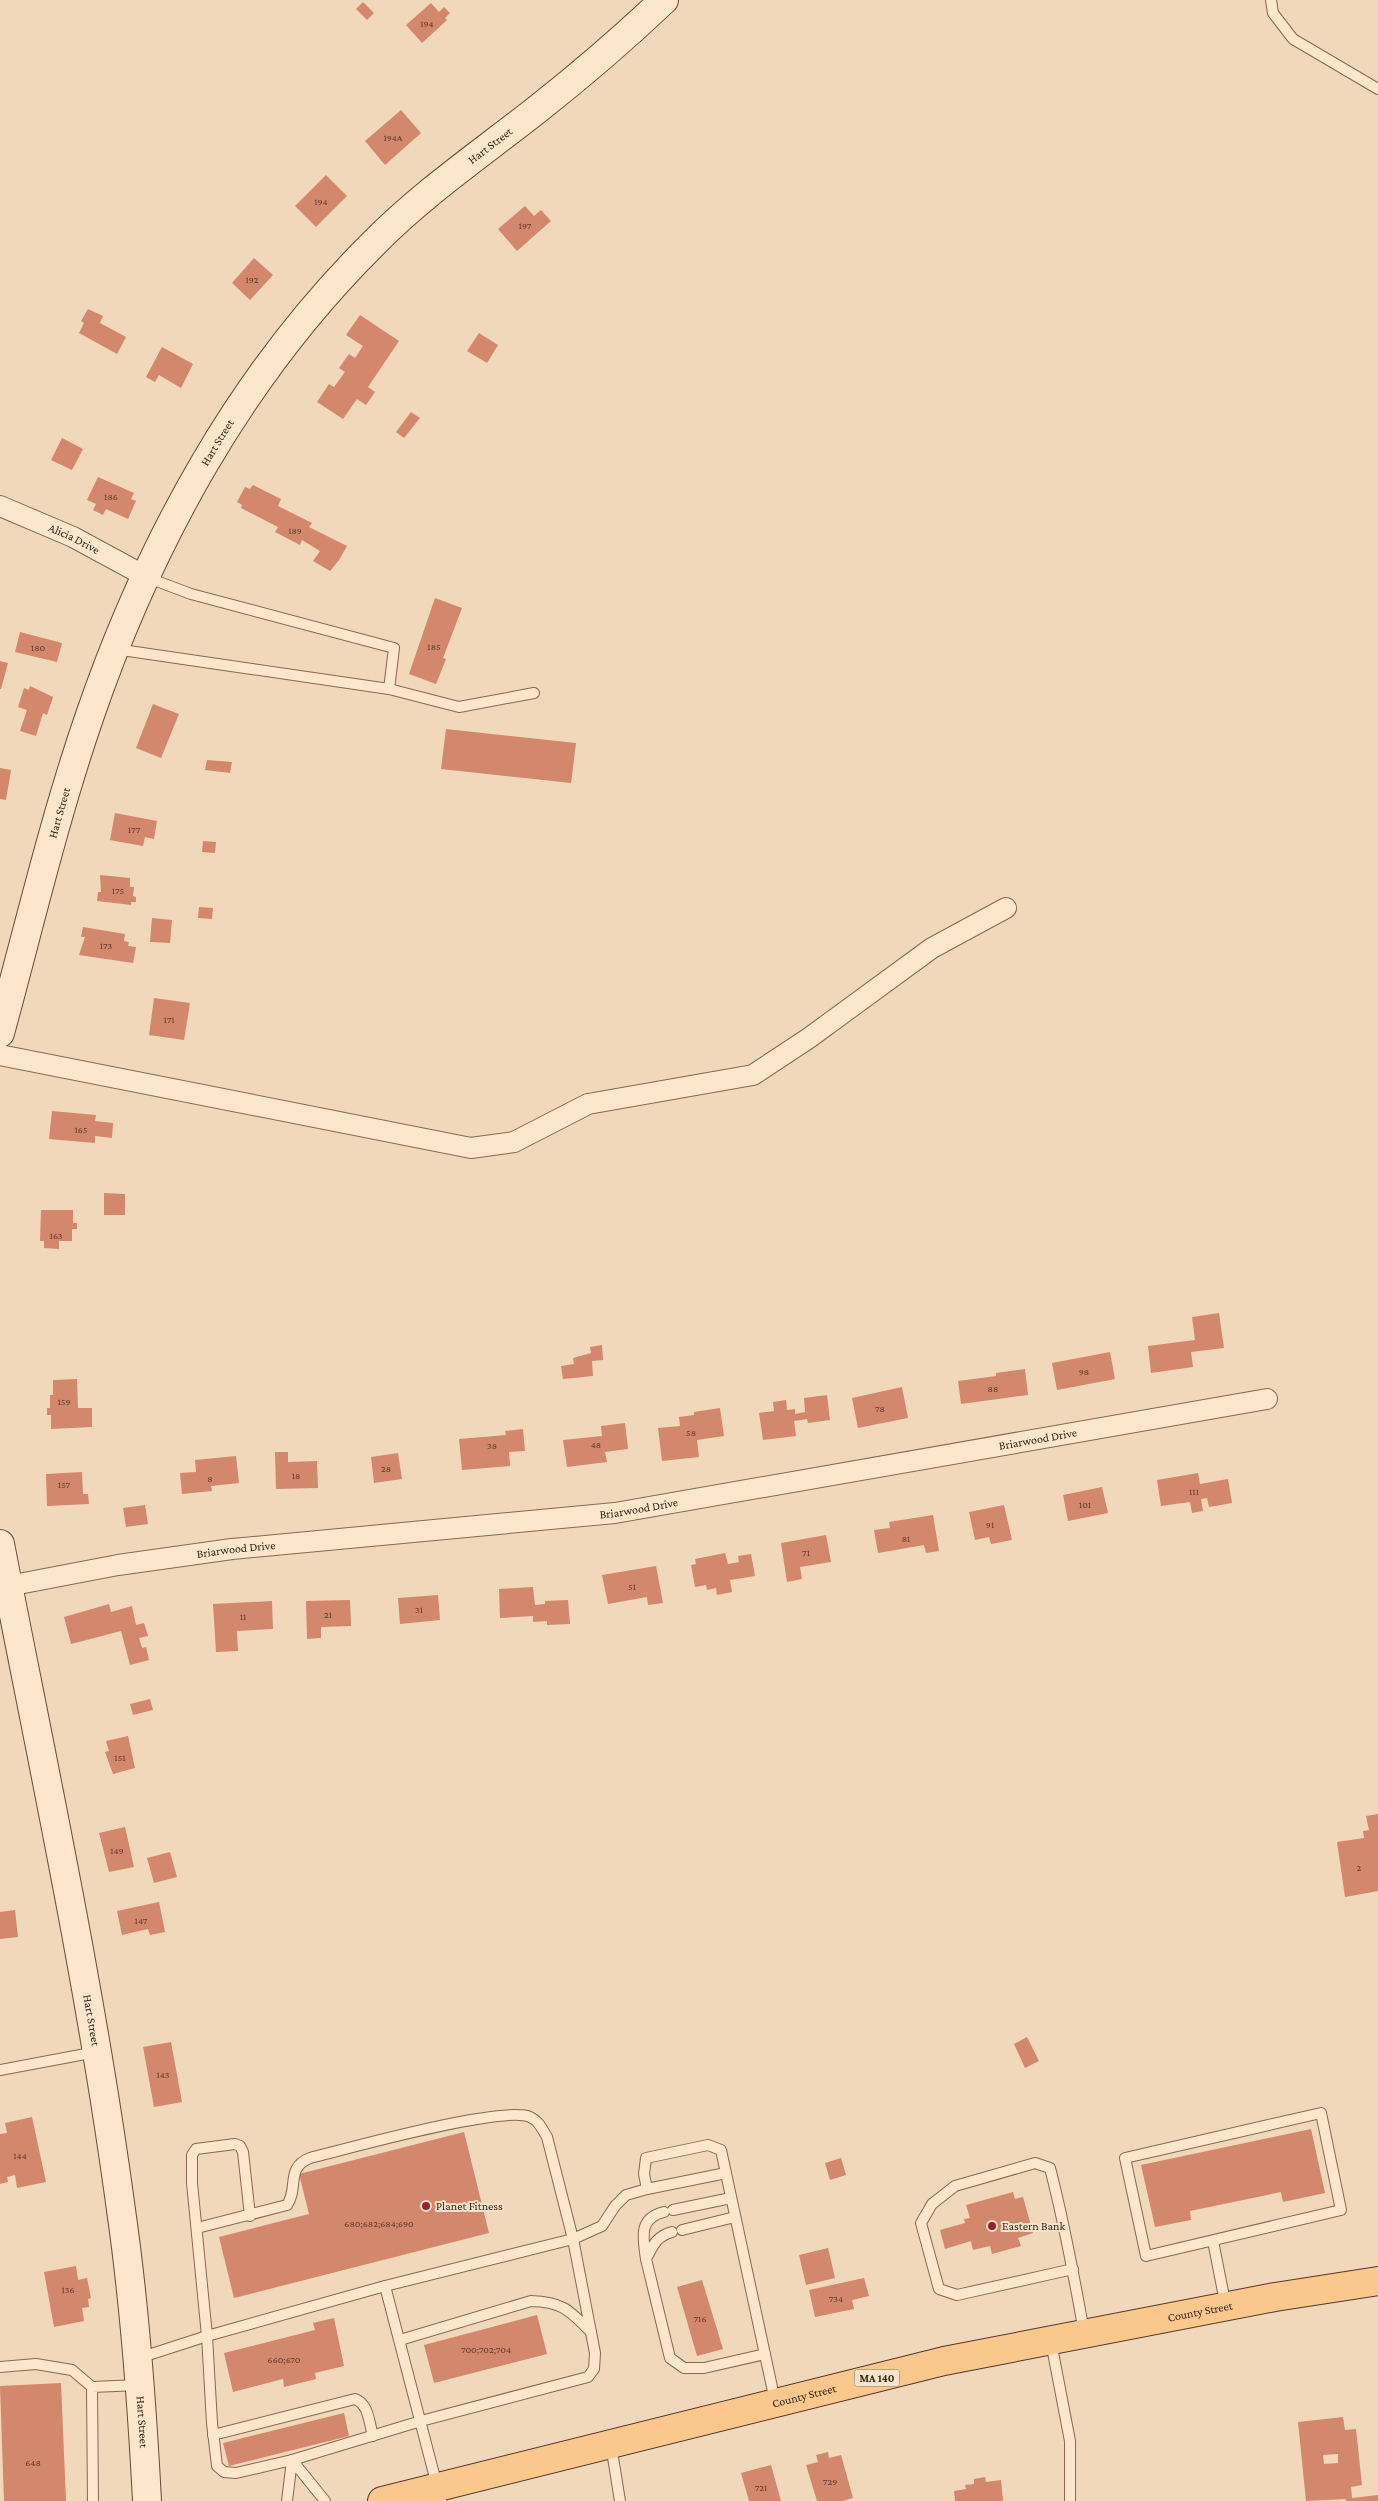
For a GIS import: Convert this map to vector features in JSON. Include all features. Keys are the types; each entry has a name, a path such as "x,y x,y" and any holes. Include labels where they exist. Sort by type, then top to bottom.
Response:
{"main road":[{"name":"County Street","path":"382,2501 439,2494 611,2443 944,2361 1317,2290 1378,2281"}],"street":[{"name":"Hart Street","path":"0,1033 74,763 114,649 145,576 200,471 245,398 279,351 342,275 374,242 443,180 538,109 664,0"},
{"name":"Alicia Drive","path":"0,506 73,537 145,576"},
{"path":"0,1055 471,1148 514,1142 588,1104 753,1075 809,1038 932,948 1006,908"},
{"name":"Briarwood Drive","path":"8,1586 118,1565 232,1549 624,1512 1267,1399"},
{"name":"Hart Street","path":"0,1544 8,1586 7,1622 98,2052 123,2221 139,2372 147,2501"}],"lane":[{"path":"1271,0 1273,13 1293,39 1378,89"},
{"path":"145,576 192,594 394,648 389,689"},
{"path":"114,649 389,689 459,707 534,693"},
{"path":"0,2070 98,2052"},
{"path":"1321,2113 1341,2210 1213,2241 1146,2256 1125,2158 1321,2113"},
{"path":"197,2228 250,2216 287,2205 292,2198 296,2167 301,2162 310,2158 411,2133 466,2122 514,2116 529,2117 540,2125 546,2137 573,2239 595,2353 594,2369 588,2377 421,2421 292,2460 236,2473 224,2472 217,2466 213,2436 207,2336 197,2228 192,2155 196,2149 235,2144 240,2146 243,2152 250,2216"},
{"path":"647,2189 644,2174 646,2158 708,2145 721,2150 776,2403"},
{"path":"1073,2269 957,2295 939,2289 921,2222 932,2204 955,2186 1035,2163 1050,2168 1065,2226 1073,2269 1085,2335"},
{"path":"92,2387 139,2372 207,2336 385,2286 573,2239 602,2226 615,2206 626,2195 726,2173"},
{"path":"731,2198 655,2214 644,2228 642,2234 646,2259 670,2358 684,2368 704,2368 765,2354"},
{"path":"646,2259 654,2242 663,2235 735,2217"},
{"path":"1213,2241 1226,2308"},
{"path":"385,2286 439,2494"},
{"path":"400,2340 531,2300 553,2302 573,2314 591,2332"},
{"path":"1051,2342 1070,2441 1072,2462 1070,2501"},
{"path":"0,2367 36,2364 72,2370 92,2387 93,2501"},
{"path":"213,2436 355,2399 361,2401 365,2406 372,2436"},
{"path":"611,2443 620,2501"},
{"path":"287,2501 292,2460"},
{"path":"292,2460 325,2501"}],"building":[{"path":"363,2 374,13 367,20 356,9"},
{"path":"431,3 439,12 444,7 450,13 445,18 447,20 422,43 406,25"},
{"path":"401,110 421,133 385,165 365,141"},
{"path":"326,175 347,196 316,227 295,206"},
{"path":"525,206 534,216 541,210 551,221 517,251 498,229"},
{"path":"254,258 273,275 250,300 232,283"},
{"path":"88,309 103,316 100,323 126,337 117,354 79,333 84,323 81,321"},
{"path":"360,315 399,341 368,387 375,392 366,405 357,399 343,419 317,402 329,384 334,387 345,372 339,368 349,354 355,358 363,346 346,335"},
{"path":"479,333 498,345 487,363 467,351"},
{"path":"162,347 193,364 181,388 159,375 155,382 146,377"},
{"path":"411,412 420,418 404,438 396,432"},
{"path":"62,438 83,449 72,470 51,460"},
{"path":"98,477 134,493 131,499 136,501 128,519 106,509 103,515 93,510 96,504 87,500"},
{"path":"253,485 281,499 278,506 312,523 309,527 347,546 330,571 313,561 320,551 302,540 300,545 275,532 278,527 241,508 242,505 237,502 245,487 250,489"},
{"path":"435,598 462,608 443,658 446,659 436,684 409,674"},
{"path":"20,632 62,643 57,662 15,652"},
{"path":"0,661 8,663 1,689 0,689"},
{"path":"30,686 53,697 47,715 43,713 36,736 20,731 27,710 18,707 24,688 29,690"},
{"path":"153,704 179,714 161,758 136,748"},
{"path":"446,729 576,743 571,783 441,769"},
{"path":"207,760 232,762 230,773 205,770"},
{"path":"0,768 11,770 6,800 0,799"},
{"path":"115,813 157,821 154,839 145,837 143,846 110,840"},
{"path":"203,841 216,842 215,853 202,852"},
{"path":"100,875 130,878 130,887 134,887 133,896 136,897 136,902 131,902 131,905 97,901 98,892 101,892"},
{"path":"199,907 213,908 212,919 198,918"},
{"path":"152,918 172,920 170,943 150,942"},
{"path":"83,927 125,934 124,941 129,942 128,946 136,947 133,963 79,955 85,937 81,937"},
{"path":"154,998 190,1003 184,1040 149,1035"},
{"path":"52,1111 96,1115 95,1121 113,1123 112,1138 95,1136 95,1143 49,1139"},
{"path":"104,1193 125,1194 125,1215 104,1215"},
{"path":"41,1210 73,1210 73,1223 77,1223 77,1229 72,1229 72,1241 59,1241 59,1249 44,1248 44,1241 40,1241"},
{"path":"1219,1313 1224,1348 1191,1352 1193,1367 1151,1373 1148,1346 1195,1340 1192,1317"},
{"path":"602,1345 603,1360 592,1361 593,1376 563,1379 561,1366 574,1364 573,1358 591,1353 590,1347"},
{"path":"1110,1352 1115,1379 1057,1390 1052,1363"},
{"path":"1025,1369 1028,1395 961,1404 958,1381 996,1376 996,1373"},
{"path":"77,1379 78,1408 92,1408 92,1427 51,1429 51,1415 47,1415 47,1408 50,1408 50,1395 53,1395 53,1380"},
{"path":"902,1387 908,1418 858,1428 852,1398"},
{"path":"827,1395 830,1420 808,1423 807,1419 794,1421 796,1436 763,1440 759,1413 774,1411 773,1402 786,1400 787,1410 795,1409 795,1414 805,1412 804,1398"},
{"path":"720,1408 724,1436 697,1440 699,1457 662,1461 658,1428 680,1426 679,1417 694,1415 694,1412"},
{"path":"625,1423 628,1449 605,1452 607,1462 567,1467 563,1440 602,1436 601,1426"},
{"path":"523,1429 525,1451 509,1452 510,1466 462,1470 459,1439 506,1435 505,1431"},
{"path":"275,1452 288,1452 288,1462 317,1461 318,1488 276,1489"},
{"path":"398,1453 402,1479 374,1483 371,1457"},
{"path":"236,1456 239,1483 211,1486 212,1491 182,1494 180,1473 196,1472 195,1460"},
{"path":"82,1472 83,1494 88,1494 89,1504 47,1506 46,1474"},
{"path":"1198,1473 1200,1484 1228,1479 1232,1503 1209,1507 1207,1498 1201,1499 1203,1511 1192,1513 1190,1502 1161,1506 1157,1480"},
{"path":"1102,1487 1108,1513 1068,1521 1063,1495"},
{"path":"145,1505 148,1524 126,1527 123,1508"},
{"path":"1004,1505 1012,1540 991,1544 989,1537 975,1540 969,1512"},
{"path":"933,1515 939,1551 926,1553 924,1545 878,1553 874,1530 890,1528 889,1522"},
{"path":"826,1535 831,1562 800,1567 802,1579 787,1582 781,1543"},
{"path":"725,1553 728,1564 739,1562 738,1556 751,1554 755,1576 730,1580 732,1592 717,1595 716,1588 707,1590 706,1585 695,1587 691,1565 696,1564 695,1559"},
{"path":"656,1566 663,1603 648,1605 647,1597 608,1604 602,1575"},
{"path":"533,1587 535,1605 545,1604 545,1601 568,1600 570,1624 547,1625 547,1621 533,1622 533,1616 500,1618 499,1589"},
{"path":"438,1595 440,1620 400,1624 398,1598"},
{"path":"350,1600 351,1626 321,1627 321,1638 307,1639 306,1601"},
{"path":"272,1601 273,1629 237,1631 238,1651 216,1652 213,1604"},
{"path":"109,1604 111,1612 132,1606 136,1625 144,1623 148,1636 139,1638 142,1648 146,1647 149,1660 130,1665 121,1631 71,1644 64,1617"},
{"path":"150,1699 153,1710 133,1715 130,1704"},
{"path":"128,1736 135,1768 113,1774 105,1752 109,1751 106,1741"},
{"path":"1378,1814 1378,1891 1345,1897 1337,1842 1364,1838 1363,1831 1369,1830 1366,1816"},
{"path":"125,1827 134,1867 109,1872 99,1833"},
{"path":"170,1852 177,1877 154,1883 147,1858"},
{"path":"159,1902 165,1932 150,1935 148,1929 122,1935 117,1911"},
{"path":"15,1910 18,1937 0,1939 0,1912"},
{"path":"1027,2037 1039,2061 1025,2068 1014,2044"},
{"path":"171,2042 182,2102 154,2107 143,2047"},
{"path":"32,2117 46,2182 17,2188 15,2175 7,2177 8,2182 0,2184 0,2134 7,2133 5,2123"},
{"path":"1311,2129 1325,2193 1283,2202 1281,2192 1190,2211 1191,2220 1155,2227 1141,2165"},
{"path":"464,2132 489,2233 234,2298 219,2237 309,2214 299,2174"},
{"path":"841,2158 846,2175 830,2180 825,2163"},
{"name":"Eastern Bank","path":"1013,2192 1015,2199 1023,2197 1033,2233 1018,2238 1021,2246 992,2254 990,2246 973,2250 971,2241 945,2249 940,2230 965,2223 964,2219 970,2218 966,2205"},
{"path":"828,2248 835,2278 806,2285 799,2255"},
{"path":"76,2266 78,2280 87,2278 91,2298 88,2299 89,2307 82,2308 84,2321 54,2327 44,2272"},
{"path":"864,2278 869,2296 852,2300 854,2309 815,2317 809,2290"},
{"path":"702,2280 723,2349 697,2356 677,2287"},
{"path":"537,2315 547,2354 434,2383 424,2345"},
{"path":"334,2318 344,2366 315,2373 316,2379 284,2387 283,2379 233,2392 224,2353 315,2330 313,2323"},
{"path":"61,2383 66,2501 4,2501 0,2386"},
{"path":"344,2413 349,2436 229,2466 223,2443"},
{"path":"1343,2417 1345,2430 1356,2429 1362,2485 1351,2487 1352,2498 1378,2495 1378,2501 1346,2501 1346,2499 1306,2501 1298,2422","holes":["1338,2454 1338,2463 1324,2464 1323,2455"]},
{"path":"828,2452 829,2458 841,2455 853,2498 842,2501 817,2501 806,2465 818,2462 816,2455"},
{"path":"771,2465 781,2501 749,2501 741,2473"},
{"path":"985,2477 986,2482 1001,2480 1003,2501 955,2501 954,2491 966,2489 965,2485 974,2484 974,2479"}],"place":[{"name":"Planet Fitness","path":"426,2206"},
{"name":"Eastern Bank","path":"992,2226"}]}
